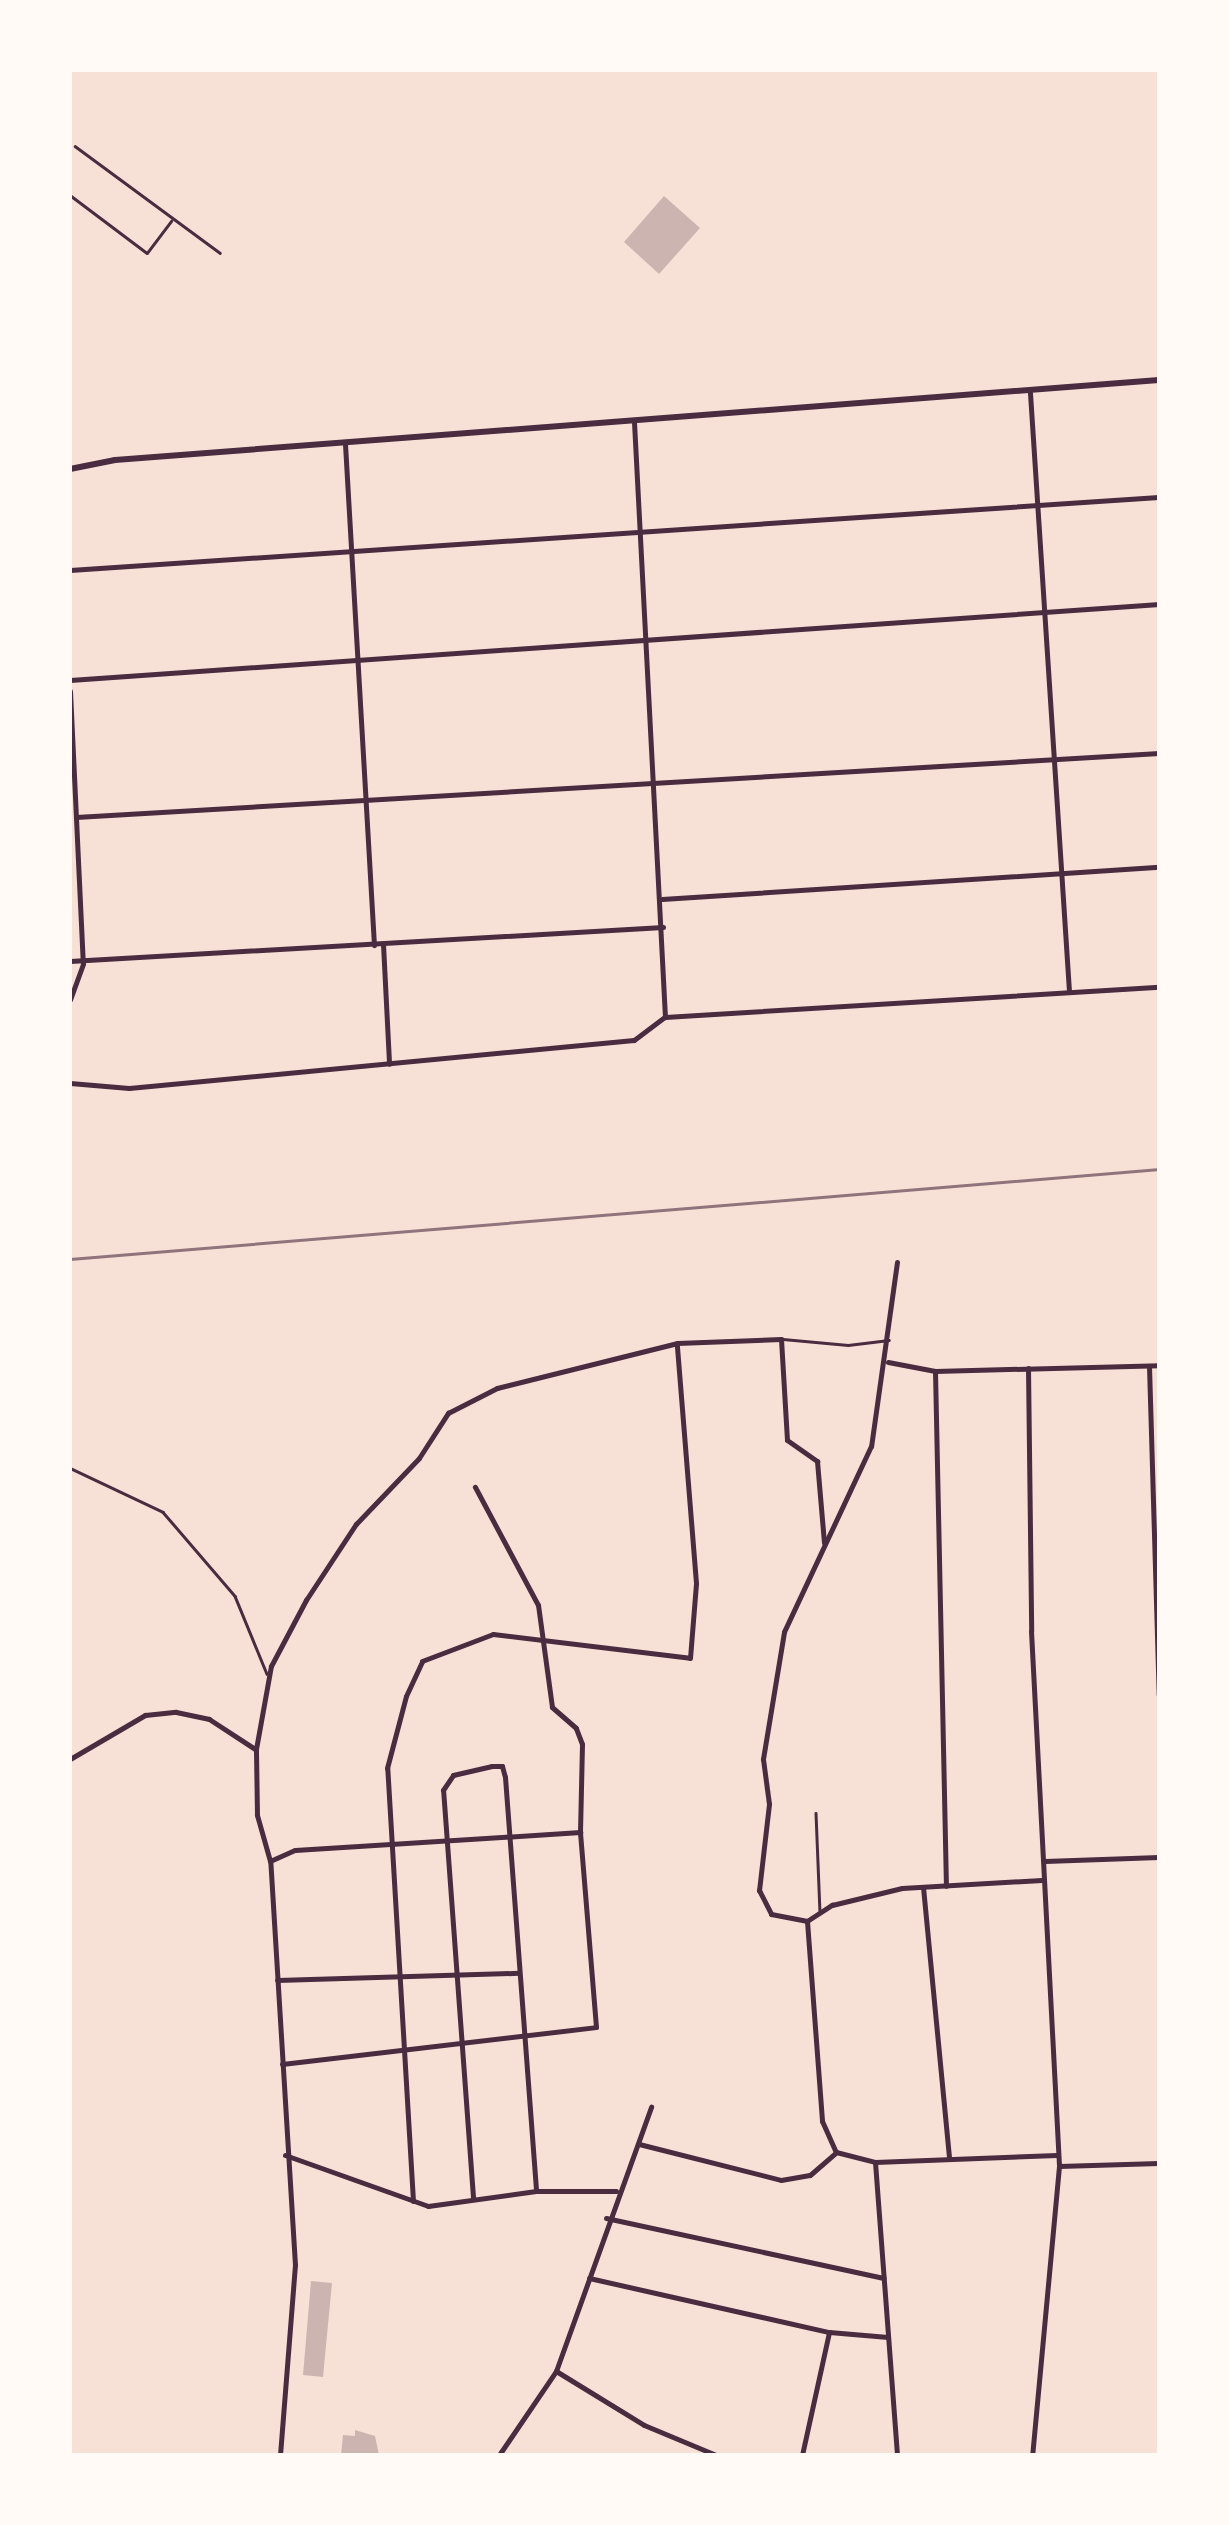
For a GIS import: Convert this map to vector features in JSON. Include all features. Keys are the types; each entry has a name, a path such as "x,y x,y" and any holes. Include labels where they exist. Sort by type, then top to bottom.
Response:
{"street":[{"path":"70,470 345,444 1159,380"},
{"path":"1030,393 1050,759 1068,992"},
{"path":"634,422 666,1017"},
{"path":"345,444 374,944"},
{"path":"70,570 638,528 1159,497"},
{"path":"70,680 644,636 1159,604"},
{"path":"70,691 83,964 70,1000"},
{"path":"76,817 1159,753"},
{"path":"662,899 1159,868"},
{"path":"70,962 663,927"},
{"path":"383,944 389,1064"},
{"path":"70,1083 129,1088 634,1040 666,1017 1159,986"},
{"path":"897,1262 887,1362 861,1478 824,1543 784,1632 764,1759 769,1804 759,1890 770,1914 807,1921 820,1912 923,1888 1042,1880"},
{"path":"280,2455 295,2265 285,2155 270,1862 257,1815 256,1749 269,1677 306,1600 356,1524 419,1458 448,1412 497,1388 676,1343 781,1339 787,1440 818,1461 824,1543"},
{"path":"414,2200 388,1768 406,1696 422,1662 448,1648 493,1634 690,1658 696,1583 676,1343"},
{"path":"887,1362 935,1371 1159,1365"},
{"path":"1149,1366 1159,1695"},
{"path":"1028,1368 1031,1631 1060,2166 1032,2455"},
{"path":"935,1371 946,1886"},
{"path":"282,2064 596,2027 580,1832 582,1744 550,1700 538,1605 475,1486"},
{"path":"70,1759 145,1715 176,1712 209,1719 256,1749"},
{"path":"473,2196 446,1840 446,1782 502,1766 536,2191"},
{"path":"270,1862 295,1850 580,1832"},
{"path":"1045,1861 1159,1857"},
{"path":"923,1888 950,2159"},
{"path":"807,1921 822,2121 836,2152"},
{"path":"276,1980 398,1979 519,1972"},
{"path":"499,2455 556,2371 590,2278 606,2218 651,2107"},
{"path":"639,2144 781,2180 810,2174 836,2152"},
{"path":"836,2152 874,2162 1057,2155"},
{"path":"285,2155 414,2200 456,2205 473,2196 616,2191"},
{"path":"874,2162 896,2455"},
{"path":"1060,2166 1159,2163"},
{"path":"606,2218 884,2278"},
{"path":"590,2278 829,2332 888,2337"},
{"path":"802,2455 829,2332"},
{"path":"556,2371 644,2424 716,2455"}],"lane":[{"path":"70,153 72,145 220,254"},
{"path":"70,195 147,253 172,220"},
{"path":"781,1339 848,1345 889,1340"},
{"path":"70,1468 164,1512 234,1596 269,1677"},
{"path":"816,1813 820,1912"}],"building":[{"path":"664,196 700,228 659,274 624,242"},
{"path":"311,2281 332,2283 323,2377 303,2375"},
{"path":"355,2430 375,2436 379,2455 341,2455 343,2435 355,2436"}],"railway":[{"path":"70,1259 1159,1169"}]}
